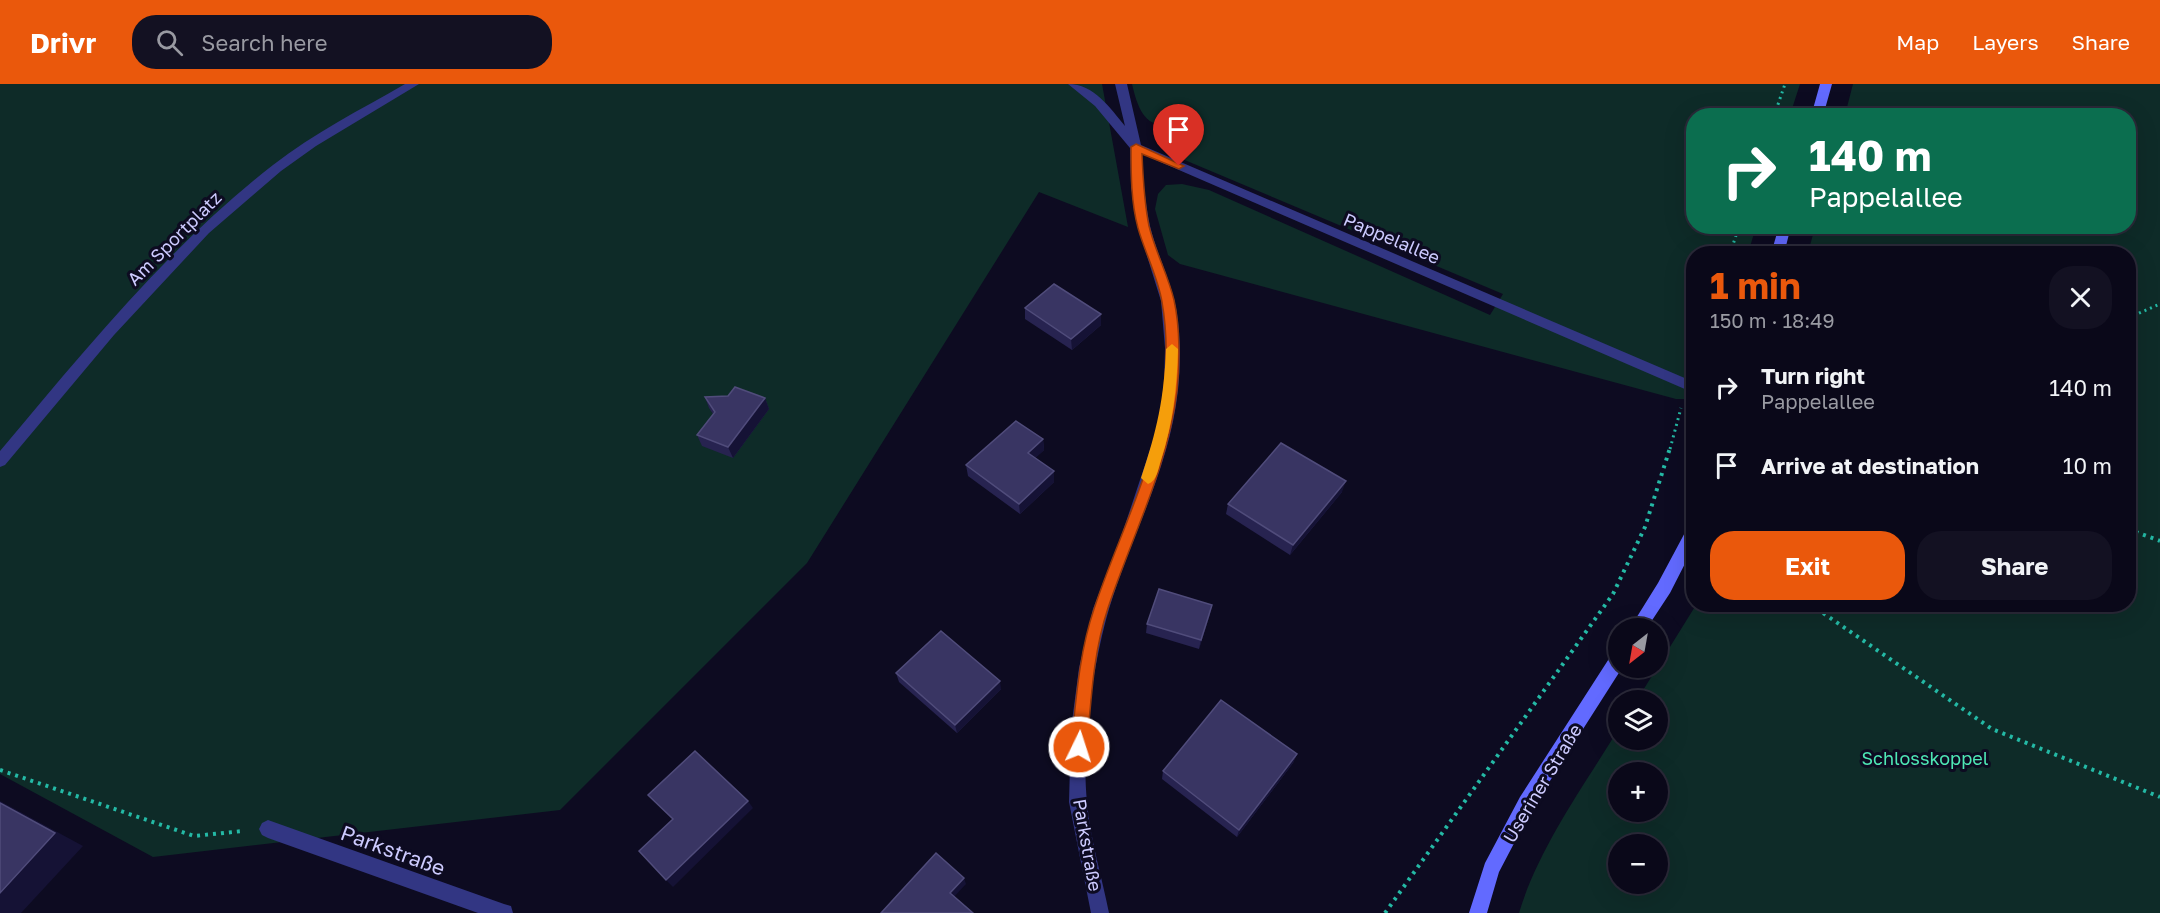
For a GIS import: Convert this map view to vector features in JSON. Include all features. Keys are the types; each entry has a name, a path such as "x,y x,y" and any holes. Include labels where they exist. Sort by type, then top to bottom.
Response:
{"main road":[{"path":"1819,108 1826,84"},
{"path":"1644,618 1664,588 1686,545"},
{"name":"Useriner Straße","path":"1478,913 1491,869 1526,803 1608,675"}],"lane":[{"name":"Am Sportplatz","path":"0,461 109,331 205,230 277,168 312,143 413,84"},
{"path":"1074,84 1099,103 1136,147"},
{"path":"1121,84 1136,147"},
{"name":"Pappelallee","path":"1136,147 1686,385"},
{"name":"Parkstraße","path":"1100,913 1078,801 1079,729 1087,668 1101,609 1131,531 1164,429 1171,389 1172,348 1168,301 1144,227 1137,187 1136,147"},
{"name":"Parkstraße","path":"268,829 504,913"}],"path":[{"path":"1777,108 1785,84"},
{"path":"2136,314 2160,304"},
{"path":"1385,913 1630,567 1647,526 1686,400"},
{"path":"2136,532 2160,542"},
{"path":"1822,612 1992,729 2160,797"},
{"path":"0,770 194,836 268,829"}],"green space":[{"path":"0,84 1102,84 1128,227 1039,192 807,563 560,810 153,857 0,774"},
{"path":"1132,84 1800,84 1792,108 1686,108 1686,234 1754,234 1750,246 1686,246 1686,399 1676,399 1180,264 1168,255 1155,209 1158,194 1166,185 1182,184 1209,190 1490,315 1503,294 1168,153 1196,121 1160,125 1146,117 1140,110"},
{"name":"Schlosskoppel","path":"1853,84 2160,84 2160,913 1519,913 1527,889 1549,842 1608,746 1608,750 1668,750 1668,690 1643,690 1651,678 1668,678 1668,650 1692,612 2136,612 2136,246 1810,246 1813,234 2136,234 2136,108 1847,108"}],"building":[{"path":"1054,284 1101,314 1071,339 1025,308"},
{"path":"735,387 765,398 728,447 697,435 715,412 705,397 728,396"},
{"path":"1016,421 1043,439 1028,453 1054,471 1019,504 966,465"},
{"path":"1281,443 1346,481 1293,545 1228,504"},
{"path":"1159,589 1212,605 1201,640 1147,624"},
{"path":"941,631 1000,681 955,725 896,673"},
{"path":"1221,700 1297,754 1239,830 1163,771"},
{"path":"695,751 748,801 666,880 639,851 673,819 648,795"},
{"path":"0,803 55,833 0,893"},
{"path":"936,853 964,878 950,893 973,913 881,913"}],"slow traffic":[{"path":"1148,478 1164,429 1171,389 1172,349"}],"route":[{"path":"1079,747 1079,729 1087,668 1101,609 1131,531 1164,429 1171,389 1172,348 1168,301 1144,227 1137,187 1136,147 1179,166"}]}
